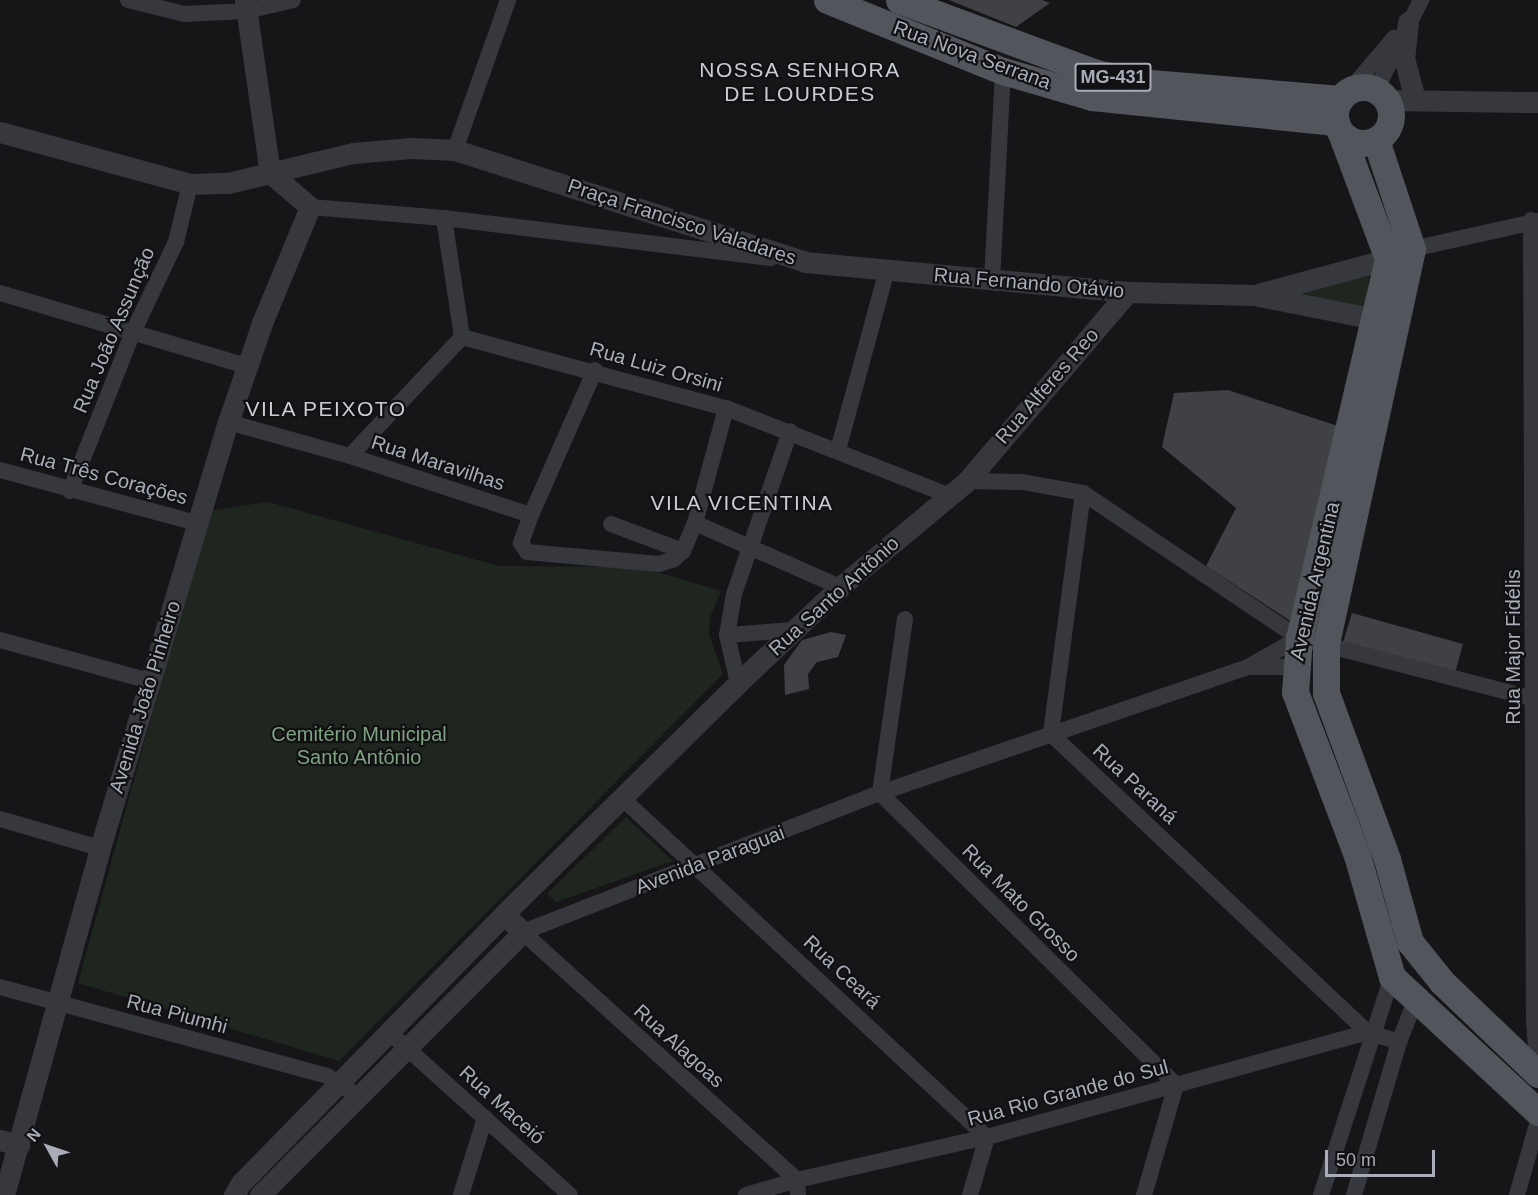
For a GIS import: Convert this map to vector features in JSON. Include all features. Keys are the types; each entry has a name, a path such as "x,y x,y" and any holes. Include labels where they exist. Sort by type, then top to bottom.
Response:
{"main road":[{"name":"Rua Nova Serrana","path":"827,0 1003,71 1092,97 1341,111"},
{"name":"Rua Nova Serrana","path":"899,0 1096,73 1139,82 1341,111"},
{"path":"1365,87 1382,95 1391,119 1386,131 1376,140 1361,143 1341,111 1365,87"},
{"path":"1341,111 1400,254"},
{"name":"Avenida Argentina","path":"1376,140 1400,254 1326,645 1326,693 1387,859 1410,942 1442,982 1538,1074"},
{"name":"Avenida Argentina","path":"1392,977 1357,855 1302,715 1295,692 1294,667 1376,319 1400,254"},
{"path":"1392,977 1538,1112"}],"street":[{"path":"128,0 184,14 293,0"},
{"path":"455,150 508,0"},
{"path":"1341,111 1408,22 1421,0"},
{"path":"246,5 270,173 310,207"},
{"path":"1408,22 1382,95 1415,99 1538,102"},
{"path":"1408,22 1404,58 1415,99"},
{"path":"992,281 1003,71"},
{"name":"Praça Francisco Valadares","path":"0,132 190,184 228,183 353,153 411,148 455,150 805,262"},
{"name":"Rua João Assunção","path":"70,491 133,332 176,242 190,184"},
{"name":"Praça Francisco Valadares","path":"310,207 444,218 805,262"},
{"name":"Avenida João Pinheiro","path":"4,1195 9,1143 58,1003 100,848 228,422 246,366 310,207"},
{"path":"350,456 462,337 444,218"},
{"path":"1254,295 1400,254 1535,221"},
{"name":"Rua Major Fidélis","path":"1535,221 1534,1022 1538,1074"},
{"name":"Rua Fernando Otávio","path":"805,262 1128,292 1254,295"},
{"path":"838,450 887,270"},
{"path":"0,292 246,366"},
{"name":"Rua Alferes Reo","path":"967,481 1128,292"},
{"path":"1254,295 1376,319"},
{"name":"Rua Luiz Orsini","path":"462,337 595,370 726,408 790,431 948,495"},
{"path":"595,370 531,515 521,543 533,553 659,564 683,551 695,523 726,408"},
{"name":"Rua Maravilhas","path":"228,422 350,456 531,515"},
{"path":"738,683 727,634 734,594 749,544 790,431"},
{"name":"Rua Três Corações","path":"0,470 70,491 197,523"},
{"path":"967,481 1022,482 1083,493 1299,638 1536,700"},
{"name":"Rua Santo Antônio","path":"504,914 793,630 840,587 967,481"},
{"path":"1051,734 1083,493"},
{"path":"695,523 749,544 840,587"},
{"path":"611,524 683,551"},
{"path":"880,793 905,619"},
{"path":"727,634 793,630"},
{"name":"Avenida Paraguai","path":"398,1039 523,932 880,793 1248,667 1299,638"},
{"path":"0,640 150,681"},
{"name":"Avenida Paraguai","path":"1248,667 1294,667"},
{"name":"Rua Paraná","path":"1051,734 1371,1033"},
{"name":"Rua Mato Grosso","path":"880,793 1176,1085"},
{"name":"Rua Ceará","path":"623,799 698,865 987,1137"},
{"path":"0,819 100,848"},
{"path":"504,914 523,932"},
{"name":"Avenida Paraguai","path":"260,1195 350,1089 398,1039 504,914"},
{"name":"Rua Alagoas","path":"523,932 798,1187"},
{"path":"1322,1195 1371,1033 1392,977"},
{"name":"Rua Piumhi","path":"0,987 350,1089"},
{"path":"1354,1195 1399,1042 1416,999"},
{"path":"1371,1033 1399,1042"},
{"name":"Rua Rio Grande do Sul","path":"746,1195 798,1187 1371,1033"},
{"name":"Rua Maceió","path":"398,1039 570,1195"},
{"path":"1144,1195 1176,1085"},
{"name":"Avenida Paraguai","path":"234,1195 241,1183 350,1089"},
{"path":"461,1195 485,1118"},
{"path":"1517,1195 1538,1121"},
{"path":"970,1195 987,1137"}],"green space":[{"path":"1370,270 1365,308 1272,294"},
{"name":"Cemitério Municipal Santo Antônio","path":"268,502 499,566 640,567 721,591 710,617 709,635 723,674 339,1061 78,983 208,511"},
{"path":"626,817 673,861 556,902 547,894"}],"building":[{"path":"949,0 1042,0 1050,3 1016,27"},
{"path":"1228,390 1338,426 1292,622 1206,566 1236,508 1162,447 1174,393"},
{"path":"1352,613 1463,644 1454,677 1342,646"},
{"path":"831,632 846,635 838,657 817,662 808,674 809,689 785,695 784,665 802,640"}],"district":[{"name":"NOSSA SENHORA DE LOURDES","path":"800,82"},
{"name":"VILA PEIXOTO","path":"326,409"},
{"name":"VILA VICENTINA","path":"742,503"}]}
